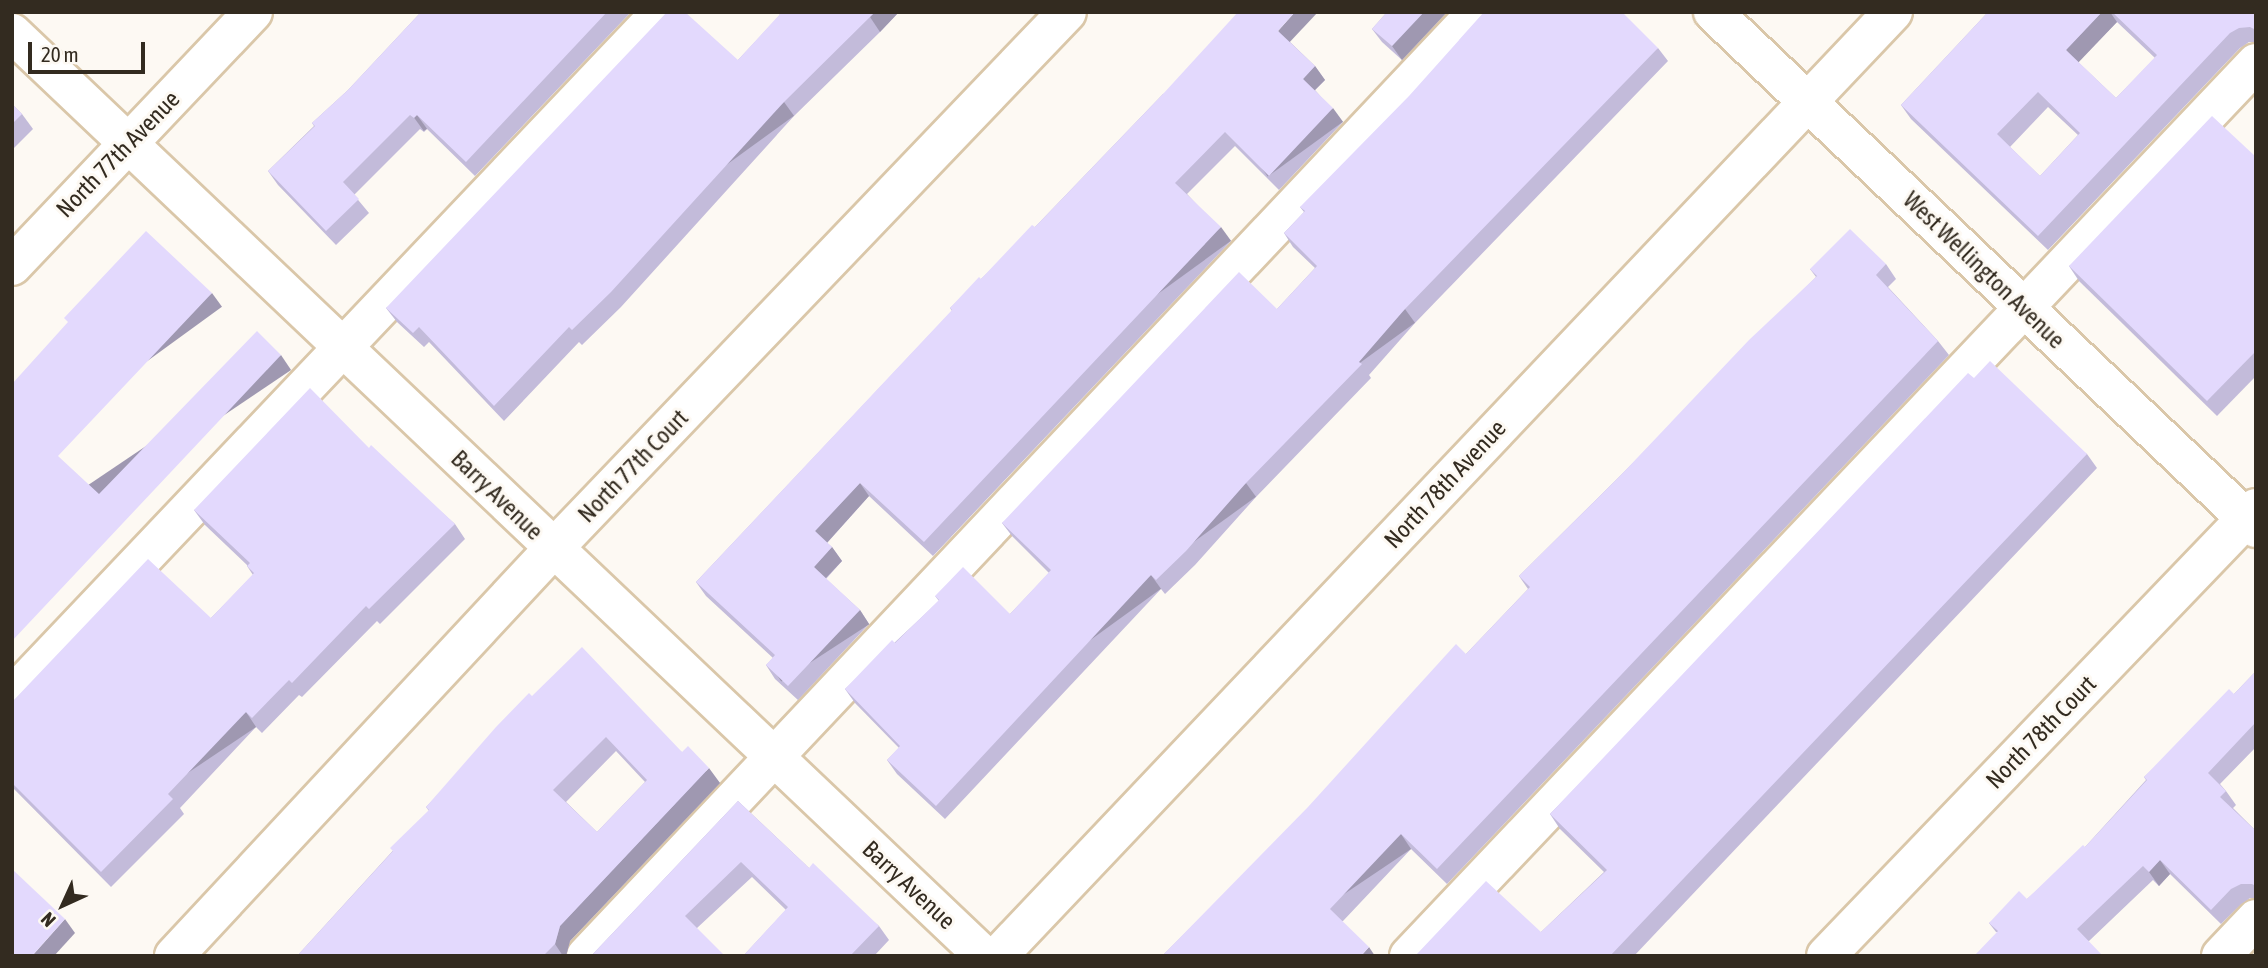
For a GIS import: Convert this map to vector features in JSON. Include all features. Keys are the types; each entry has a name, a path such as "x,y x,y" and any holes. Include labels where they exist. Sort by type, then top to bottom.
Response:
{"street":[{"name":"North 77th Avenue","path":"12,266 253,12"},
{"path":"12,696 661,12"},
{"name":"North 77th Court","path":"174,956 553,549 1067,12"},
{"path":"586,956 1477,12"},
{"name":"West Wellington Avenue","path":"1713,12 2024,308 2252,518"},
{"name":"North 78th Avenue","path":"998,956 1893,12"},
{"name":"Barry Avenue","path":"12,33 984,956"},
{"path":"1409,956 2256,63"},
{"name":"North 78th Court","path":"1826,956 2252,518"},
{"path":"2221,956 2256,919"}],"building":[{"path":"421,12 607,12 466,162 417,115 414,118 410,115 343,182 359,199 326,231 268,171 315,126 312,123 348,90"},
{"path":"667,12 685,12 738,60 782,12 875,12 784,102 611,292 572,330 569,327 494,406 419,327 413,333 386,308"},
{"path":"1238,12 1295,12 1278,31 1315,66 1303,79 1333,108 1269,176 1225,132 1175,183 1221,227 924,542 860,483 815,531 832,547 814,567 860,610 788,686 766,665 775,655 696,582 952,310 950,308 979,277 981,279 1032,225 1035,227"},
{"path":"1387,12 1424,12 1392,46 1372,29"},
{"path":"1484,12 1622,12 1658,48 1405,309 1359,362 1362,364 1246,483 1186,551 1156,580 1151,575 936,806 887,760 900,746 845,689 892,640 895,643 939,600 935,596 963,567 1010,614 1051,570 1002,523 1239,272 1277,309 1317,266 1284,233 1305,211 1300,207 1409,96"},
{"path":"1988,12 2102,12 2066,50 2116,98 2157,55 2112,12 2256,12 2256,30 2250,27 2239,28 2230,33 2038,236 1901,105","holes":["2038,92 2080,133 2040,176 1997,134"]},
{"path":"12,104 22,114 12,124"},
{"path":"2212,116 2256,157 2256,351 2207,401 2069,266"},
{"path":"1850,229 1886,264 1876,275 1938,341 1437,869 1401,834 1330,909 1369,947 1361,956 1162,956 1308,807 1456,644 1466,654 1530,587 1519,576 1620,476 1749,340 1817,276 1810,269"},
{"path":"146,231 212,293 58,456 99,494 257,331 281,355 12,641 12,384 68,322 64,318"},
{"path":"1990,361 2087,454 1610,956 1415,956 1486,881 1541,932 1607,870 1550,814 1968,373 1974,378"},
{"path":"310,388 369,448 371,445 455,524 369,609 366,606 292,683 289,680 252,718 246,712 168,794 173,799 101,872 12,783 12,702 148,559 211,618 254,573 247,566 250,563 194,510"},
{"path":"582,647 682,752 688,746 709,768 560,926 555,944 543,956 297,956 393,851 390,848 429,810 426,807 496,727 529,693 532,696","holes":["606,737 647,780 597,832 553,790"]},
{"path":"2256,671 2256,722 2208,773 2226,791 2220,797 2256,831 2256,886 2241,884 2231,889 2211,910 2160,860 2149,872 2143,866 2077,929 2103,956 1974,956 1998,931 1989,923 2019,891 2027,899 2083,845 2085,847 2147,780 2144,777 2229,689 2234,694"},
{"path":"738,801 809,868 813,863 879,926 850,956 743,956 788,907 741,862 685,916 725,956 591,956"},
{"path":"12,869 65,919 32,956 12,956"}]}
